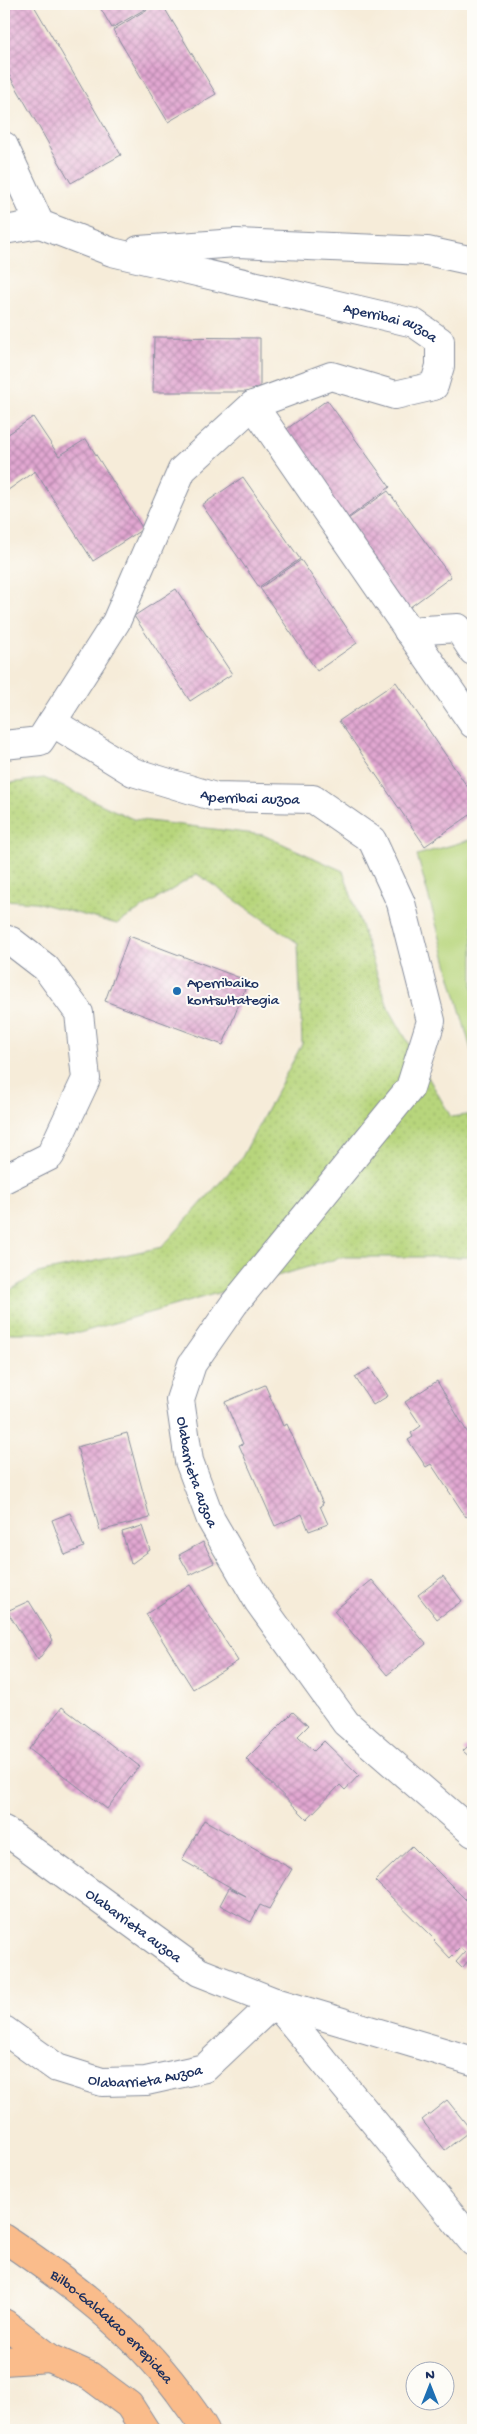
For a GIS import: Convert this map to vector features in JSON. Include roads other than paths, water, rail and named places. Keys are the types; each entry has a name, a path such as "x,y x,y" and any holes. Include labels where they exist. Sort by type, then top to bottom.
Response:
{"highway":[{"name":"Bilbo-Galdakao errepidea","path":"4,2238 47,2267 107,2314 160,2366 205,2430"},
{"path":"4,2323 50,2358 90,2376 129,2405 145,2430"},
{"path":"4,2361 50,2358"}],"street":[{"path":"4,146 40,224 4,230"},
{"name":"Aperribai auzoa","path":"4,745 40,741 116,622 182,470 253,405 331,376 395,395 434,386 440,366 440,341 414,323 112,252 40,224"},
{"name":"Aperribai auzoa","path":"112,252 236,243 427,252 473,261"},
{"path":"253,405 473,724"},
{"path":"408,631 458,628 473,650"},
{"name":"Aperribai auzoa","path":"52,722 133,772 215,797 313,799 372,840 401,903 430,1020 410,1088"},
{"path":"4,939 11,941 46,968 79,1013 86,1079 50,1156 4,1179"},
{"name":"Olabarrieta auzoa","path":"410,1088 234,1304 192,1364 180,1400 189,1461 211,1520 258,1602 346,1723 473,1833"},
{"name":"Olabarrieta auzoa","path":"4,1830 199,1972 275,2002 473,2061"},
{"name":"Olabarrieta auzoa","path":"275,2002 473,2242"},
{"name":"Olabarrieta Auzoa","path":"4,2030 57,2068 102,2082 146,2081 205,2068 275,2002"}],"place":[{"name":"Aperribaiko kontsultategia","path":"177,991"}]}
